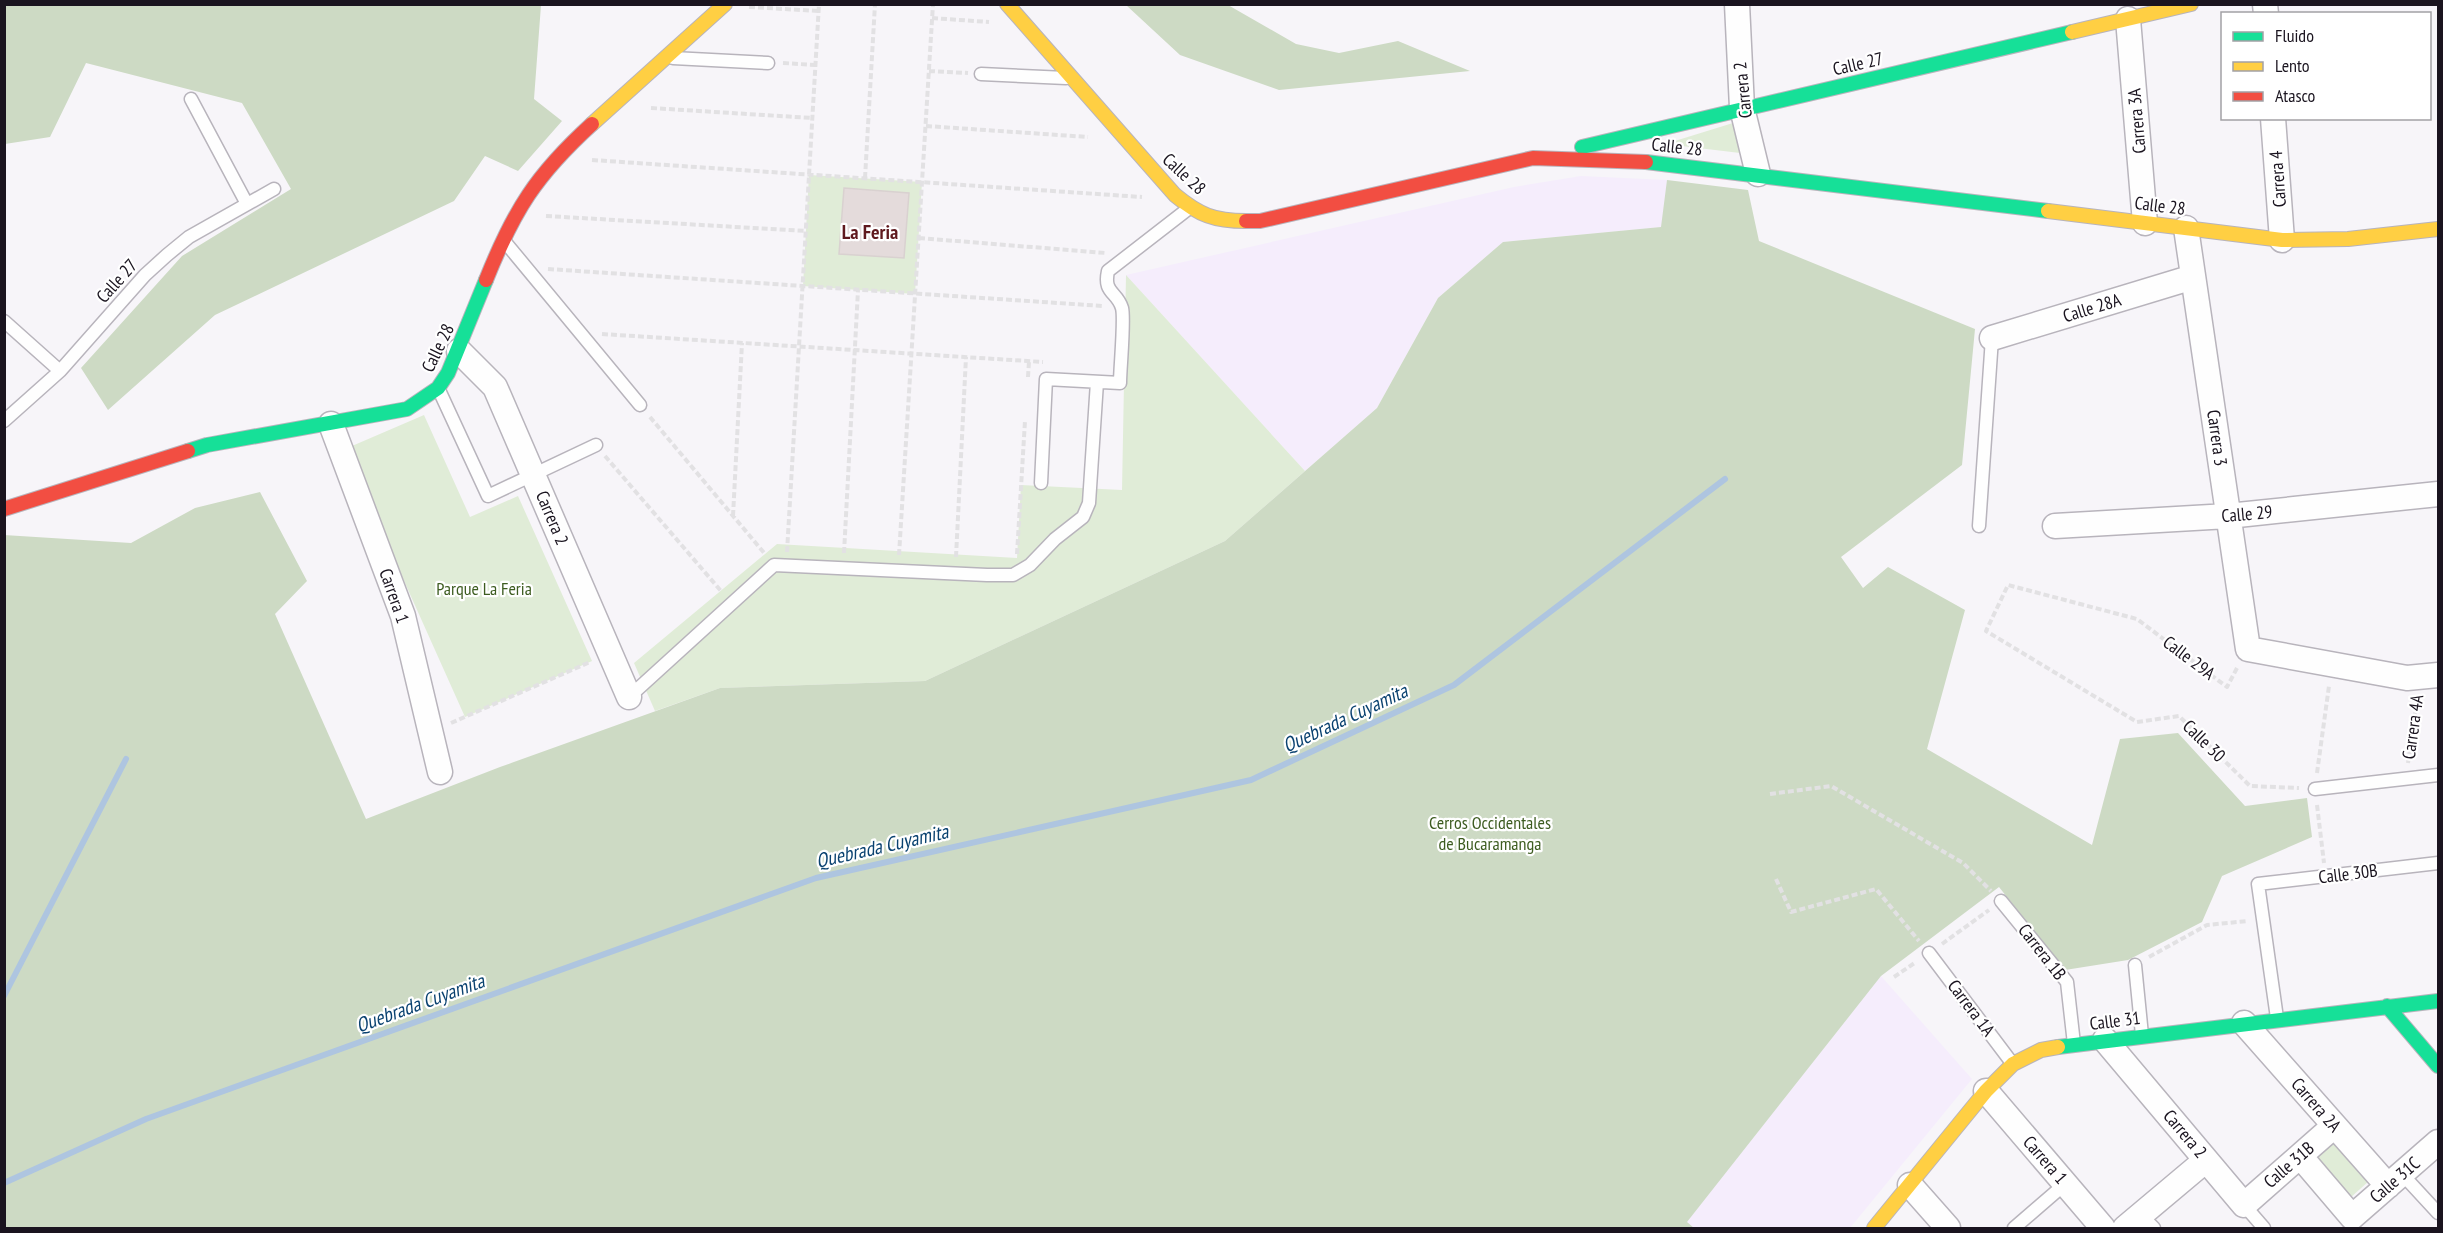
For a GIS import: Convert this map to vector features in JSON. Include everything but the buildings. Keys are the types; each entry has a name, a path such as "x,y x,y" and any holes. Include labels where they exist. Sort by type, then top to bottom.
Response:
{"street":[{"name":"Calle 28","path":"1007,4 1125,139 1186,203 1222,221 1260,221 1533,158 1657,162 2282,240 2348,238 2439,229"},
{"name":"Carrera 2","path":"1737,4 1743,109 1758,174"},
{"name":"Calle 27","path":"1533,158 2191,4"},
{"name":"Calle 28","path":"4,509 207,445 407,409 438,388 459,351 515,214 532,183 556,157 725,5"},
{"name":"Carrera 3A","path":"2128,19 2145,223"},
{"name":"Carrera 4","path":"2274,120 2282,240"},
{"name":"Carrera 3","path":"2186,228 2248,649"},
{"name":"Calle 28A","path":"1992,338 2193,277"},
{"name":"Carrera 2","path":"459,351 495,387 629,697"},
{"name":"Carrera 1","path":"331,424 403,616 440,772"},
{"name":"Calle 29","path":"2055,526 2228,516 2439,494"},
{"path":"2248,649 2407,678 2430,676"},
{"name":"Calle 31","path":"1874,1228 1986,1091 2013,1064 2041,1050 2105,1040 2439,1001"},
{"path":"2387,1006 2439,1066"},
{"name":"Carrera 2A","path":"2244,1023 2334,1126 2395,1180"},
{"name":"Carrera 2","path":"2105,1040 2244,1205"},
{"name":"Carrera 1","path":"1986,1091 2103,1228"},
{"name":"Calle 31B","path":"2244,1205 2334,1126"},
{"name":"Calle 31C","path":"2357,1223 2395,1180 2439,1142"},
{"path":"2300,1156 2357,1223"},
{"path":"2140,1224 2206,1160"},
{"path":"1910,1185 1948,1228"}],"lane":[{"path":"667,57 768,63"},
{"path":"981,74 1072,79"},
{"path":"191,99 247,204"},
{"name":"Calle 27","path":"4,421 60,371 146,274 167,255 189,237 274,189"},
{"path":"1041,483 1046,379 1120,383 1122,307 1108,290 1106,280 1108,271 1186,203"},
{"path":"504,241 640,405"},
{"path":"4,321 60,371"},
{"path":"1979,526 1992,338"},
{"path":"629,697 732,603 780,565 1013,575 1030,566 1055,539 1083,517 1089,503 1098,382"},
{"path":"438,388 488,496 596,445"},
{"path":"2315,789 2439,775"},
{"name":"Calle 30B","path":"2263,919 2258,884 2439,863"},
{"name":"Carrera 1B","path":"2001,902 2067,982 2074,1045"},
{"path":"2263,919 2277,1019"},
{"name":"Carrera 1A","path":"1929,953 2013,1064"},
{"path":"2135,965 2142,1036"},
{"path":"2395,1180 2439,1213"},
{"path":"2014,1228 2065,1184"},
{"name":"Carrera 2","path":"2244,1205 2264,1228"}],"path":[{"path":"780,565 799,347 819,4"},
{"path":"865,178 875,4"},
{"path":"898,571 933,4"},
{"path":"725,5 819,10"},
{"path":"932,18 1025,25"},
{"path":"768,63 815,65"},
{"path":"929,71 981,74"},
{"path":"649,107 812,118"},
{"path":"926,126 1125,139"},
{"path":"556,157 1186,203"},
{"path":"515,214 806,231"},
{"path":"919,238 1129,255"},
{"path":"526,268 1122,307"},
{"path":"844,569 858,290"},
{"path":"580,332 1052,363"},
{"path":"733,517 742,343"},
{"path":"955,574 966,357"},
{"path":"1028,384 1029,361"},
{"path":"640,405 733,517 780,565"},
{"path":"1013,575 1017,558 1026,417"},
{"path":"596,445 732,603"},
{"name":"Calle 29A","path":"1986,631 2008,585 2137,619 2227,687 2248,649"},
{"name":"Calle 30","path":"1986,631 2137,722 2179,716 2250,786 2315,789"},
{"path":"431,732 610,653"},
{"name":"Carrera 4A","path":"2406,778 2430,676"},
{"path":"1770,794 1831,786 1963,863 2001,902 1894,977"},
{"path":"1776,879 1791,912 1876,889 1929,953"},
{"path":"2135,965 2207,925 2263,919"}],"shaded area":[{"path":"1581,176 1667,180 1662,227 1503,242 1438,298 1377,408 1305,471 1126,275 1514,187"},
{"path":"1881,976 1972,1079 1850,1228 1694,1228 1686,1223"}],"green space":[{"path":"5,4 541,5 534,99 562,121 518,171 485,156 454,201 215,315 108,410 81,368 182,256 291,189 242,103 86,63 50,137 5,144"},
{"path":"1126,5 1228,5 1296,44 1339,53 1398,41 1470,71 1279,90 1180,55"},
{"path":"1733,123 1740,153 1665,144"},
{"path":"809,175 922,182 915,294 803,286"},
{"name":"Cerros Occidentales de Bucaramanga","path":"1667,180 1748,190 1759,241 1975,329 1962,465 1841,557 1863,588 1888,567 1965,610 1927,749 2092,845 2120,739 2178,733 2245,806 2307,798 2312,837 2222,876 2202,922 2128,960 2065,970 1999,887 1881,976 1687,1222 1694,1228 5,1228 4,535 131,543 195,508 260,492 307,581 275,614 366,819 500,767 720,688 925,681 1225,541 1377,408 1438,298 1503,242 1661,227"},
{"path":"1126,275 1305,471 1225,541 925,681 720,688 655,711 634,663 777,544 1017,558 1021,485 1122,490"},
{"name":"Parque La Feria","path":"424,415 470,517 518,496 592,661 465,717 345,449"},
{"path":"2333,1139 2369,1181 2350,1198 2313,1156"}],"waterway":[{"name":"Quebrada Cuyamita","path":"4,1183 146,1119 816,878 1251,780 1454,685 1725,479"},
{"path":"4,996 126,759"}],"traffic: fast":[{"path":"1582,147 2072,32"},
{"path":"1646,162 2048,211"},
{"path":"188,451 207,445 407,409 438,388 448,373 486,280"},
{"path":"2058,1047 2438,1001"},
{"path":"2387,1006 2438,1066"}],"traffic: slow":[{"path":"592,124 725,4"},
{"path":"1007,4 1175,195 1192,208 1208,216 1246,221"},
{"path":"2072,32 2191,4"},
{"path":"2048,211 2282,240 2348,239 2438,229"},
{"path":"1874,1228 1986,1091 2013,1064 2041,1050 2058,1047"}],"traffic: jam":[{"path":"486,280 506,233 528,195 556,160 592,124"},
{"path":"1246,221 1260,221 1533,158 1646,162"},
{"path":"4,509 188,451"}],"district":[{"name":"La Feria","path":"870,232"}]}
